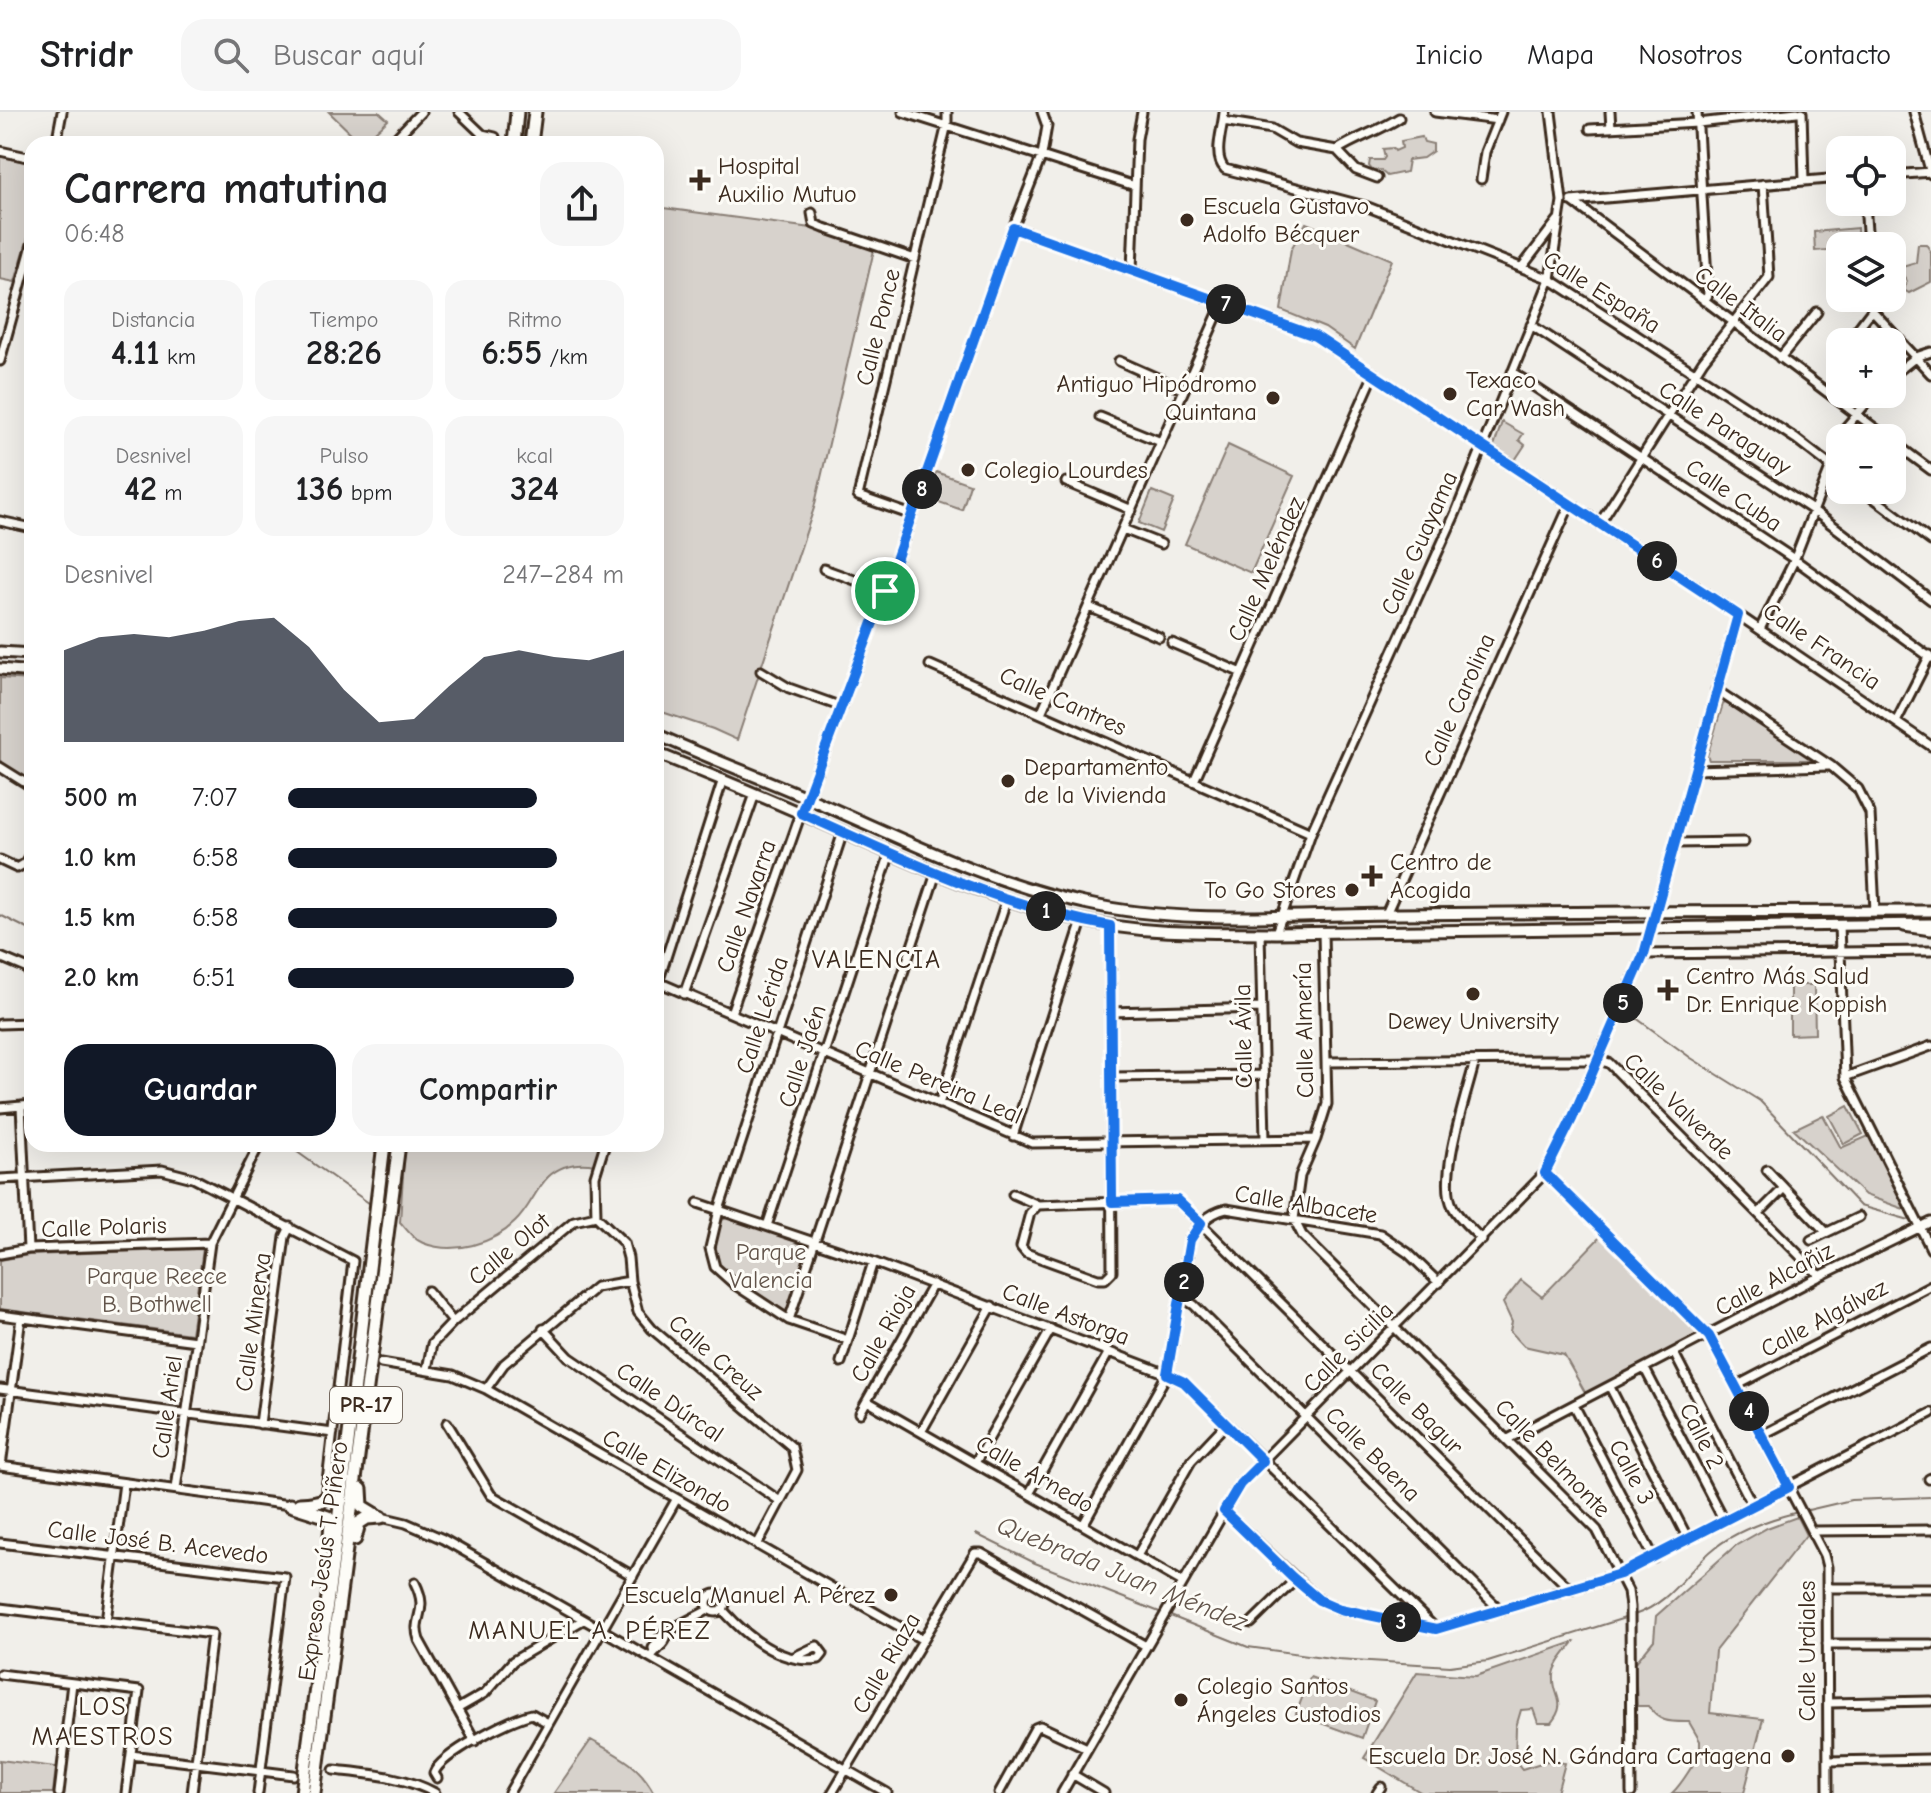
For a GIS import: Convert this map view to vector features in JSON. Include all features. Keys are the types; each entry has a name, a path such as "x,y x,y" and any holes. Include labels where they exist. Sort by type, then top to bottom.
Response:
{"highway":[{"path":"515,136 517,114"},
{"path":"532,136 535,115"},
{"name":"Expreso Jesús T. Piñero","path":"353,1454 383,1152"},
{"name":"Expreso Jesús T. Piñero","path":"316,1793 353,1454 398,1152"},
{"path":"290,1505 325,1500 335,1488 337,1475 353,1454"},
{"path":"353,1454 362,1477 360,1504 381,1517"},
{"path":"290,1505 329,1519 338,1575"},
{"path":"338,1575 359,1523 367,1518 381,1517"},
{"name":"Expreso Jesús T. Piñero","path":"302,1793 338,1575"}],"main road":[{"path":"0,652 24,654"},
{"path":"0,669 24,671"},
{"path":"664,737 1004,882 1086,904 1147,913 1281,917 1656,911 1931,911"},
{"path":"664,756 1006,901 1082,921 1175,931 1323,932 1380,924 1386,914"},
{"path":"1342,930 1931,924"}],"street":[{"path":"58,136 62,112"},
{"path":"398,136 421,112"},
{"path":"459,112 482,134 491,136"},
{"path":"903,112 1135,186"},
{"name":"Calle Ponce","path":"912,515 858,496 947,124 947,112"},
{"name":"Calle Navarra","path":"731,1013 1042,155 1047,126 1042,112"},
{"path":"1132,270 1137,139 1142,112"},
{"path":"1435,112 1500,116 1485,152 1481,179"},
{"name":"Calle Guayama","path":"1276,933 1311,833 1483,447 1550,279 1559,219 1567,201 1551,112"},
{"path":"1610,112 1611,128"},
{"path":"1697,112 1708,295 1704,301"},
{"path":"1590,129 1698,123 1799,112 1804,181"},
{"path":"1906,174 1931,173 1914,112"},
{"path":"1224,117 1272,129 1296,143 1337,150 1356,170 1377,178"},
{"name":"Calle España","path":"1224,117 1219,156 1220,165 1225,169 1368,207 1550,279 1796,439 1826,462"},
{"path":"1337,150 1356,137 1376,133 1399,118"},
{"path":"0,151 24,156"},
{"path":"1567,201 1826,179"},
{"path":"1600,523 1695,374 1770,274 1763,184"},
{"name":"Calle Italia","path":"1567,201 1869,424"},
{"path":"812,213 814,224 915,259"},
{"path":"1522,267 1559,219"},
{"name":"Calle Francia","path":"1013,228 1315,336 1897,720 1931,746"},
{"path":"0,361 24,274"},
{"path":"1041,713 1223,302"},
{"path":"1780,358 1817,312"},
{"path":"1858,328 1870,312"},
{"path":"1874,312 1931,374"},
{"name":"Calle Paraguay","path":"1531,325 1814,511 1931,600"},
{"path":"1906,365 1916,357 1931,352"},
{"path":"1119,361 1184,390"},
{"name":"Calle Cuba","path":"1512,372 1794,559 1930,656"},
{"name":"Calle Meléndez","path":"1194,781 1374,374"},
{"path":"1848,424 1861,408"},
{"path":"1100,417 1161,442"},
{"name":"Calle Italia","path":"1906,452 1931,470"},
{"path":"1760,629 1794,559 1826,479"},
{"path":"1066,482 1132,510"},
{"name":"Calle Carolina","path":"1386,914 1570,504"},
{"path":"1882,504 1931,541"},
{"path":"0,521 24,526"},
{"path":"1123,529 1161,544"},
{"path":"824,569 885,591"},
{"path":"1089,607 1159,637"},
{"name":"Calle Sicilia","path":"1062,1793 1240,1484 1545,1173 1644,954 1738,615"},
{"path":"1172,643 1242,673"},
{"path":"1897,720 1930,656"},
{"name":"Calle Cantres","path":"930,665 1311,833"},
{"path":"761,671 789,688 842,707"},
{"path":"1716,690 1831,766 1858,789 1870,813 1875,911"},
{"path":"1695,770 1831,766"},
{"path":"0,767 24,782"},
{"path":"664,963 723,779"},
{"path":"684,994 755,794"},
{"name":"Calle Lérida","path":"843,832 719,1210 710,1248 715,1267 734,1284 789,1320 848,1340"},
{"path":"1675,843 1744,842"},
{"name":"Calle Jaén","path":"767,1226 890,853"},
{"path":"0,860 17,868 24,864"},
{"path":"789,1320 936,873"},
{"path":"939,1104 1006,901"},
{"path":"1013,1136 1082,921"},
{"path":"1894,925 1931,931"},
{"path":"1013,1194 1038,1205 1030,1213 1021,1247 1026,1253 1098,1279 1105,1279 1112,1272 1110,926"},
{"path":"1839,926 1845,1077 1931,1249"},
{"name":"Calle Almería","path":"1294,1219 1300,1176 1327,1104 1323,932"},
{"name":"Calle Ávila","path":"1260,933 1265,1139"},
{"path":"1644,954 1931,951"},
{"path":"0,957 24,967"},
{"name":"Calle Pereira Leal","path":"664,987 731,1013 1032,1143 1316,1139"},
{"path":"1110,1012 1262,1008"},
{"path":"0,1024 24,1023"},
{"path":"1845,1077 1931,1046"},
{"name":"Calle Valverde","path":"1326,1062 1598,1060 1609,1063 1820,1276"},
{"path":"1475,1061 1448,1168 1446,1189 1453,1208 1482,1240"},
{"path":"1112,1077 1264,1075"},
{"path":"21,1106 28,1249"},
{"path":"0,1108 24,1106"},
{"name":"Calle Ariel","path":"176,1489 210,1243 255,1152"},
{"path":"596,1216 595,1176 602,1152"},
{"path":"0,1179 162,1170 193,1178 353,1261 325,1500"},
{"path":"1767,1170 1826,1232"},
{"name":"Calle Urdiales","path":"1545,1173 1709,1336 1824,1555 1827,1588 1828,1793"},
{"path":"1759,1213 1783,1189"},
{"name":"Calle Bagur","path":"1038,1205 1177,1200 1570,1589"},
{"name":"Calle Astorga","path":"698,1203 933,1284 1184,1382 1436,1629"},
{"name":"Calle Albacete","path":"1201,1223 1212,1213 1226,1209 1380,1234 1408,1253 1439,1283"},
{"name":"Calle Creuz","path":"596,1216 624,1243 638,1312 652,1329 792,1447 797,1470 757,1545"},
{"name":"Calle Olot","path":"427,1369 432,1344 453,1322 574,1221 596,1216"},
{"path":"1811,1240 1859,1217"},
{"name":"Calle Belmonte","path":"1294,1219 1302,1235 1589,1519 1628,1591 1631,1793"},
{"name":"Calle Alcañiz","path":"1508,1439 1820,1276 1931,1222"},
{"path":"1083,1525 1167,1374 1190,1240 1201,1223"},
{"name":"Calle Minerva","path":"260,1424 285,1237 290,1227"},
{"name":"Calle Polaris","path":"0,1254 28,1249 210,1243"},
{"path":"841,1362 873,1262"},
{"path":"486,1389 504,1364 596,1287 630,1281"},
{"name":"Calle Rioja","path":"860,1413 933,1284"},
{"name":"Calle Algálvez","path":"1736,1386 1931,1285"},
{"path":"428,1291 453,1322"},
{"name":"Calle Baena","path":"1181,1297 1194,1305 1499,1609"},
{"path":"921,1432 992,1306"},
{"path":"0,1315 196,1341"},
{"path":"21,1318 0,1466 290,1505"},
{"name":"Calle Dúrcal","path":"543,1329 569,1357 780,1501"},
{"path":"975,1463 1051,1329"},
{"path":"1762,1435 1931,1348"},
{"path":"1029,1494 1109,1352"},
{"path":"1674,1353 1753,1506"},
{"name":"Calle Elizondo","path":"381,1363 453,1375 486,1389 923,1640"},
{"name":"Calle 2","path":"1645,1369 1724,1521"},
{"path":"1610,1387 1688,1539"},
{"path":"0,1389 333,1433"},
{"name":"Calle Arnedo","path":"867,1401 1182,1582"},
{"name":"Calle 3","path":"1574,1405 1654,1558"},
{"path":"1224,1511 1319,1600 1340,1609 1436,1629 1620,1574 1931,1413"},
{"path":"447,1423 491,1495 633,1576"},
{"path":"1137,1556 1191,1461 1226,1424"},
{"path":"106,1621 124,1483"},
{"path":"509,1793 676,1500"},
{"path":"381,1517 406,1523 443,1539 583,1620 652,1655 887,1793"},
{"path":"1810,1528 1931,1530"},
{"name":"Calle José B. Acevedo","path":"0,1543 285,1577 258,1793"},
{"name":"Calle Riaza","path":"832,1793 975,1553 981,1553 1146,1646"},
{"path":"1251,1623 1295,1580"},
{"path":"415,1583 422,1598 417,1634 475,1741"},
{"path":"1827,1588 1931,1588"},
{"path":"717,1594 725,1601 717,1612 710,1609 709,1598 717,1594"},
{"path":"0,1608 212,1634 192,1793"},
{"path":"652,1655 657,1640 667,1632 710,1609"},
{"path":"722,1609 741,1630 767,1648 794,1657"},
{"path":"457,1709 485,1693 513,1661 583,1620"},
{"path":"1827,1644 1931,1644"},
{"path":"0,1674 139,1691 126,1793"},
{"path":"59,1793 72,1683"},
{"path":"1828,1703 1931,1701"},
{"path":"437,1778 434,1773 437,1766 475,1741 521,1717 532,1714 548,1723"},
{"path":"999,1793 1035,1728 1040,1726 1087,1748"},
{"path":"131,1755 293,1775"},
{"path":"1828,1761 1931,1759"},
{"path":"334,1770 394,1778 421,1785 435,1793"},
{"path":"1072,1774 1104,1793"}],"green space":[{"path":"329,112 379,112 388,120 371,136 354,136"},
{"path":"1422,137 1424,142 1433,144 1433,151 1423,158 1408,160 1406,172 1387,176 1380,170 1373,171 1369,166 1370,160 1383,160 1383,149 1393,148 1395,151 1402,148 1401,141"},
{"path":"0,156 24,162 24,251 15,282 0,279"},
{"path":"664,208 811,228 874,250 814,508 737,740 664,713"},
{"path":"1306,223 1392,260 1355,349 1325,328 1281,310 1291,249"},
{"path":"1857,228 1857,232 1826,232 1826,250 1815,251 1814,232"},
{"path":"1918,244 1926,244 1931,252 1931,282 1909,293 1906,291 1906,266 1916,263"},
{"path":"1502,422 1523,434 1519,440 1525,445 1515,460 1494,446"},
{"path":"1228,445 1294,476 1251,573 1185,544"},
{"path":"936,472 970,484 962,510 927,498"},
{"path":"1152,491 1174,500 1161,532 1139,523"},
{"path":"0,678 24,680 24,776 0,762"},
{"path":"1726,703 1810,760 1709,760 1707,756 1723,704"},
{"path":"1790,985 1814,985 1815,1034 1790,1035"},
{"path":"1848,1106 1863,1134 1844,1144 1829,1116"},
{"path":"1823,1115 1841,1148 1871,1135 1907,1206 1904,1209 1865,1195 1794,1129"},
{"path":"404,1152 599,1152 595,1165 570,1165 548,1177 520,1217 506,1230 484,1241 459,1247 435,1246 419,1241 400,1222"},
{"name":"Parque Valencia","path":"728,1217 810,1245 790,1311 784,1312 739,1286 721,1267 715,1241 722,1220"},
{"path":"1601,1236 1607,1236 1701,1331 1700,1337 1587,1396 1564,1355 1524,1346 1510,1331 1512,1322 1503,1303 1521,1280 1542,1297"},
{"name":"Parque Reece B. Bothwell","path":"203,1249 191,1334 0,1309 0,1260 29,1255"},
{"path":"1797,1517 1806,1535 1715,1651 1710,1713 1763,1719 1744,1793 1672,1793 1700,1756 1700,1741 1689,1722 1666,1720 1656,1716 1648,1706 1637,1706 1635,1663 1654,1640 1656,1616 1735,1546 1767,1528"},
{"path":"1574,1642 1555,1671 1559,1704 1556,1716 1551,1723 1538,1723 1533,1709 1521,1710 1516,1727 1515,1760 1522,1769 1547,1761 1565,1763 1557,1793 1422,1793 1364,1758 1417,1672 1476,1676"},
{"path":"1310,1677 1375,1701 1362,1738 1296,1714"},
{"path":"591,1740 635,1768 654,1793 554,1793"},
{"path":"0,1760 56,1767 53,1793 0,1793"}],"waterway":[{"name":"Quebrada Juan Méndez","path":"0,915 24,927"},
{"path":"1632,1015 1691,1058 1760,1101 1860,1206 1913,1221"},
{"name":"Quebrada Juan Méndez","path":"297,1152 373,1206"},
{"name":"Quebrada Juan Méndez","path":"1804,1511 1851,1500 1931,1497"},
{"name":"Quebrada Juan Méndez","path":"1634,1615 1669,1594 1705,1556 1725,1541 1755,1525 1798,1512"},
{"name":"Quebrada Juan Méndez","path":"976,1534 1035,1563 1162,1613"},
{"name":"Quebrada Juan Méndez","path":"1168,1615 1248,1647 1338,1659 1450,1666 1488,1661 1628,1617"}],"place":[{"name":"Hospital Auxilio Mutuo","path":"700,180"},
{"name":"Escuela Gustavo Adolfo Bécquer","path":"1187,220"},
{"name":"Texaco Car Wash","path":"1450,394"},
{"name":"Antiguo Hipódromo Quintana","path":"1273,398"},
{"name":"Colegio Lourdes","path":"968,470"},
{"name":"Departamento de la Vivienda","path":"1008,781"},
{"name":"Centro de Acogida","path":"1372,876"},
{"name":"To Go Stores","path":"1352,890"},
{"name":"Centro Más Salud Dr. Enrique Koppish","path":"1668,990"},
{"name":"Dewey University","path":"1473,994"},
{"name":"Escuela Manuel A. Pérez","path":"891,1595"},
{"name":"Colegio Santos Ángeles Custodios","path":"1181,1700"},
{"name":"Escuela Dr. José N. Gándara Cartagena","path":"1788,1756"}],"district":[{"name":"VALENCIA","path":"877,960"},
{"name":"MANUEL A. PÉREZ","path":"590,1631"},
{"name":"LOS MAESTROS","path":"103,1722"}],"route":[{"path":"1013,228 1315,336 1738,615 1644,954 1545,1173 1709,1336 1789,1487 1620,1574 1436,1629 1340,1609 1319,1600 1224,1511 1240,1484 1263,1461 1184,1382 1167,1374 1190,1240 1201,1223 1177,1200 1112,1202 1110,926 1006,901 801,813 885,591 1013,228"}]}
